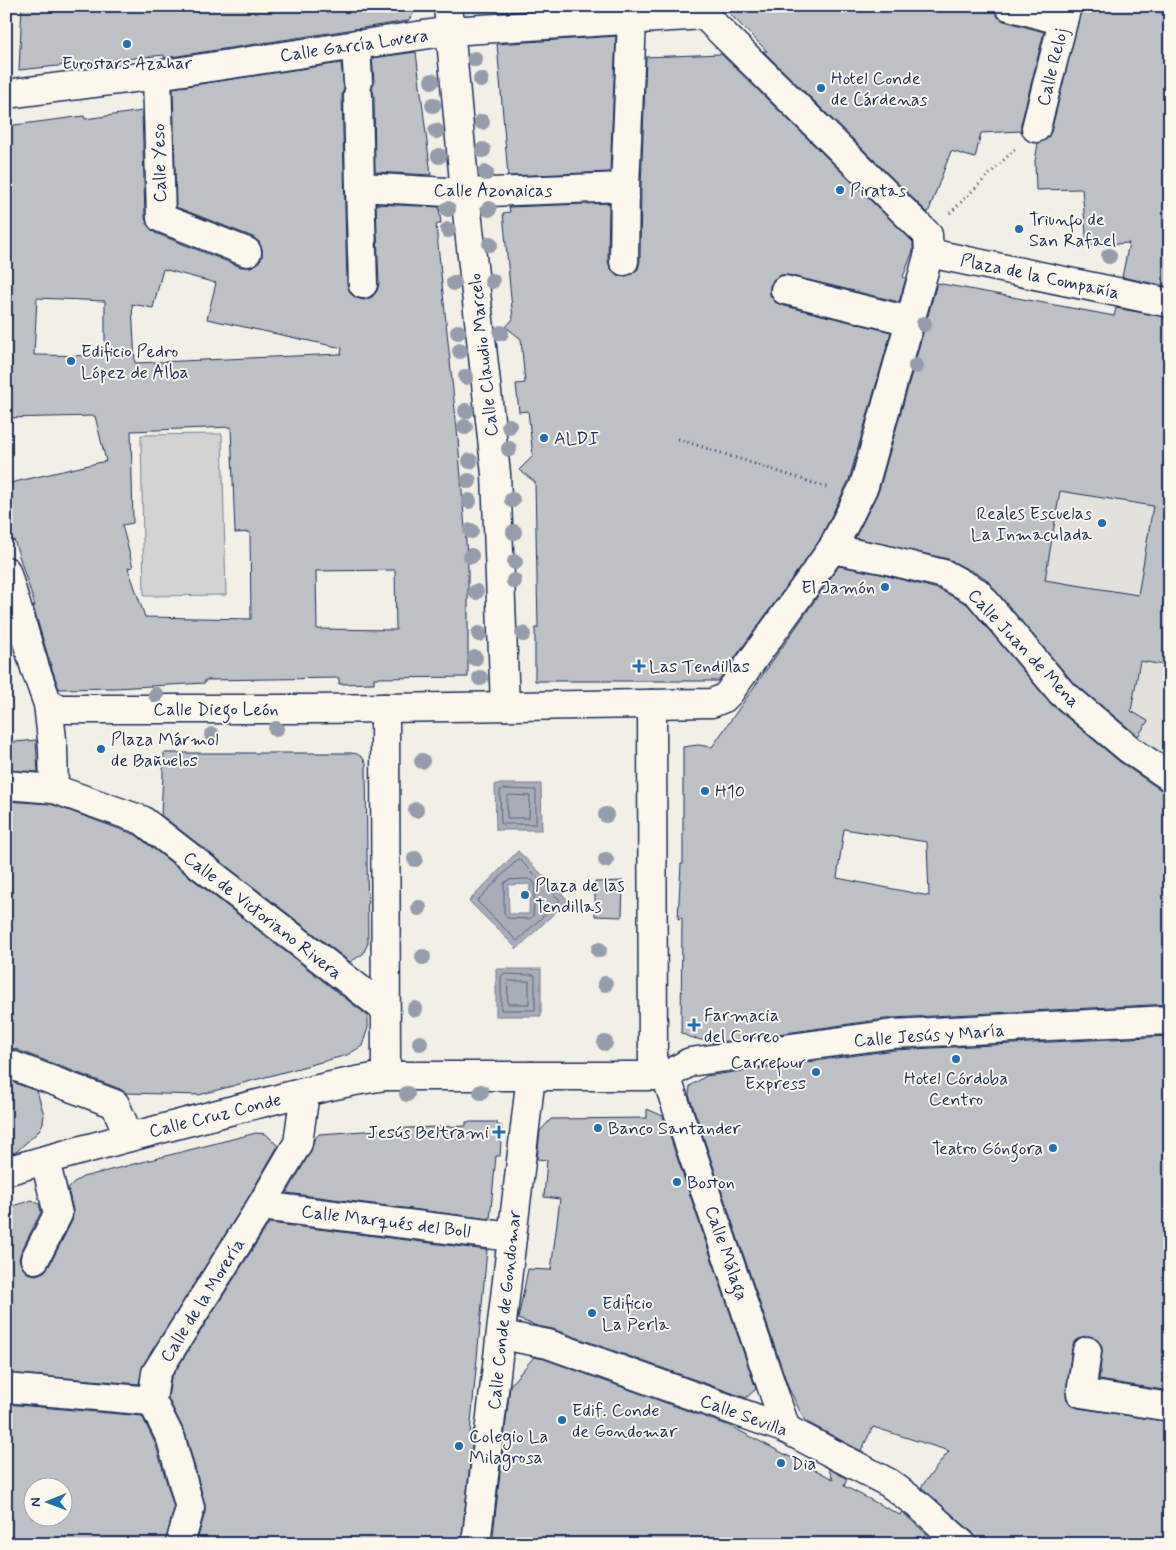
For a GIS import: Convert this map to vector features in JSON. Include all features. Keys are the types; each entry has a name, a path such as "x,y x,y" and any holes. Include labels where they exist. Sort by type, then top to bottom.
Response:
{"street":[{"path":"1009,6 1065,14"},
{"path":"652,704 660,1076 386,1076 385,708 712,703 724,698 734,687 832,549 864,486 910,321 928,244 703,11"},
{"name":"Calle García Lovera","path":"6,94 157,75 356,44 449,18 632,19 703,11"},
{"name":"Calle Reloj","path":"1036,128 1065,14"},
{"name":"Calle Claudio Marcelo","path":"449,18 496,474 505,706"},
{"path":"624,261 632,19"},
{"path":"356,44 363,284"},
{"name":"Calle Yeso","path":"157,75 161,218 247,252"},
{"name":"Calle Azonaicas","path":"360,187 466,193 625,188"},
{"name":"Plaza de la Compañía","path":"928,244 1170,303"},
{"path":"785,290 910,321"},
{"name":"Calle Juan de Mena","path":"832,549 884,558 944,574 977,592 1061,692 1129,749 1170,777"},
{"path":"6,571 35,668 48,704 54,748 54,790 6,785"},
{"name":"Calle Diego León","path":"48,704 61,709 385,708"},
{"name":"Calle de Victoriano Rivera","path":"54,790 142,820 386,1009"},
{"name":"Calle Jesús y María","path":"660,1076 690,1062 893,1034 1170,1020"},
{"path":"6,1063 115,1104 129,1137"},
{"name":"Calle Cruz Conde","path":"6,1171 305,1092 358,1080 386,1076"},
{"name":"Calle Conde de Gondomar","path":"476,1544 531,1076"},
{"name":"Calle Málaga","path":"660,1076 786,1429"},
{"name":"Calle de la Morería","path":"152,1401 156,1373 261,1206 298,1143 305,1092"},
{"path":"35,1259 58,1214 46,1160"},
{"name":"Calle Marqués del Boll","path":"261,1206 512,1237"},
{"name":"Calle Sevilla","path":"502,1334 548,1344 786,1429 889,1483 921,1507 962,1544"},
{"path":"1087,1351 1081,1393 1170,1407"},
{"path":"6,1388 152,1401 171,1438 190,1508 180,1544"}],"path":[{"path":"928,244 1036,128"},
{"path":"678,440 834,490"}],"shaded area":[{"name":"Reales Escuelas La Inmaculada","path":"1056,304 1170,326 1170,762 1136,740 1147,721 1131,711 1147,621 1020,598 1045,357"},
{"path":"222,434 226,595 144,596 141,435"},
{"path":"1170,717 1170,756 1163,755"}],"water":[{"path":"495,784 541,784 542,830 496,830"},
{"path":"518,851 568,900 517,949 469,901","holes":["530,884 529,914 509,914 508,885"]},
{"path":"496,969 541,969 541,1016 496,1016"}],"building":[{"path":"22,6 419,6 408,21 164,58 164,55 19,70"},
{"path":"493,6 594,6 500,12"},
{"path":"722,6 994,6 998,17 1004,21 1044,32 1021,124 1021,131 981,133 975,158 951,151 928,213 763,51 767,51"},
{"path":"1082,6 1132,6 1170,15 1170,287 1122,277 1129,243 1087,246 1082,189 1036,190 1035,161 1038,143 1047,139 1051,132"},
{"path":"616,36 610,172 508,176 497,44"},
{"path":"416,52 431,175 375,172 372,58"},
{"path":"721,54 913,242 913,251 903,277 906,278 899,302 788,275 781,275 774,279 770,286 770,295 775,302 781,305 891,332 849,480 819,541 718,681 535,681 535,628 538,628 535,482 519,470 533,456 528,411 519,412 516,384 525,383 521,339 506,327 513,319 503,213 510,212 509,207 609,203 608,261 610,268 616,274 623,277 632,274 638,269 640,261 646,57"},
{"path":"341,63 344,88 342,95 347,284 350,293 356,298 364,300 372,297 377,291 379,284 376,204 439,207 441,223 436,225 458,439 468,568 468,677 374,678 374,683 339,684 339,678 205,680 205,683 59,689 14,540 6,542 6,484 106,461 95,416 6,418 7,126 84,116 85,119 142,111 145,218 148,226 155,233 241,267 250,267 257,264 262,257 262,249 259,242 253,237 176,207 173,88","holes":["163,269 216,283 207,319 342,348 341,354 135,363 132,304 153,308","37,298 105,301 105,356 34,355","231,427 235,533 250,532 251,619 145,617 128,568 133,567 122,525 133,523 131,431","395,570 396,630 317,629 316,571"]},
{"path":"937,283 1114,316 1116,308 1170,318 1170,666 1140,661 1131,711 1148,721 1138,736 1072,681 985,578 948,559 855,538 879,490","holes":["1060,491 1153,506 1138,595 1045,580"]},
{"path":"839,566 938,589 967,604 1051,704 1120,762 1161,790 1170,792 1170,1004 892,1018 714,1043 689,1037 681,1033 682,918 678,919 681,864 683,864 683,747 698,745 712,747","holes":["844,829 927,842 929,896 837,878"]},
{"path":"36,740 38,772 6,770 6,743"},
{"path":"164,753 351,753 363,758 366,763 368,943 363,954 350,962 161,815"},
{"path":"6,801 51,804 136,835 368,1016 368,1028 362,1046 347,1055 199,1095 126,1093 120,1089 12,1048 6,1048"},
{"path":"623,881 622,917 595,916 595,882"},
{"path":"1170,1036 1170,1391 1099,1380 1102,1346 1096,1338 1089,1336 1081,1337 1074,1342 1066,1391 1066,1398 1071,1405 1078,1408 1170,1422 1170,1512 1164,1544 977,1544 977,1539 972,1532 921,1487 949,1451 873,1427 861,1451 805,1421 789,1389 689,1095 690,1086 706,1076 894,1050"},
{"path":"6,1080 37,1091 44,1115 43,1123 38,1132 16,1152 6,1155"},
{"path":"647,1109 663,1116 756,1389 746,1398 553,1329 537,1326 518,1319 528,1269 551,1270 560,1199 544,1197 547,1160 537,1159 540,1131 551,1119 647,1118"},
{"path":"466,1122 497,1122 497,1125 502,1126 500,1156 496,1156 490,1219 287,1193 311,1151 314,1140 319,1134 466,1126"},
{"path":"256,1133 266,1134 278,1146 248,1198 143,1365 139,1384 6,1373 6,1208 32,1200 39,1204 41,1212 19,1259 27,1273 36,1275 44,1272 49,1266 72,1221 73,1210 68,1189 76,1181 83,1177"},
{"path":"269,1223 487,1250 470,1434 474,1429 461,1544 196,1544 205,1512 205,1504 186,1435 168,1398 171,1378"},
{"path":"534,1357 730,1426 833,1479 828,1468 847,1479 844,1486 900,1515 902,1512 938,1544 492,1544 510,1385"},
{"path":"6,1404 142,1416 156,1445 174,1508 165,1544 6,1544"}],"place":[{"name":"Eurostars Azahar","path":"127,44"},
{"name":"Hotel Conde de Cárdenas","path":"821,88"},
{"name":"Piratas","path":"840,190"},
{"name":"Triunfo de San Rafael","path":"1019,229"},
{"name":"Edificio Pedro López de Alba","path":"71,361"},
{"name":"ALDI","path":"544,438"},
{"name":"Reales Escuelas La Inmaculada","path":"1102,523"},
{"name":"El Jamón","path":"885,587"},
{"name":"Las Tendillas","path":"639,666"},
{"name":"Plaza Mármol de Bañuelos","path":"101,749"},
{"name":"H10","path":"705,791"},
{"name":"Plaza de las Tendillas","path":"525,895"},
{"name":"Farmacia del Correo","path":"694,1025"},
{"name":"Hotel Córdoba Centro","path":"956,1059"},
{"name":"Carrefour Express","path":"816,1072"},
{"name":"Banco Santander","path":"598,1128"},
{"name":"Jesús Beltrami","path":"499,1132"},
{"name":"Teatro Góngora","path":"1053,1148"},
{"name":"Boston","path":"677,1182"},
{"name":"Edificio La Perla","path":"592,1313"},
{"name":"Edif. Conde de Gondomar","path":"562,1420"},
{"name":"Colegio La Milagrosa","path":"459,1446"},
{"name":"Dia","path":"781,1463"}]}
